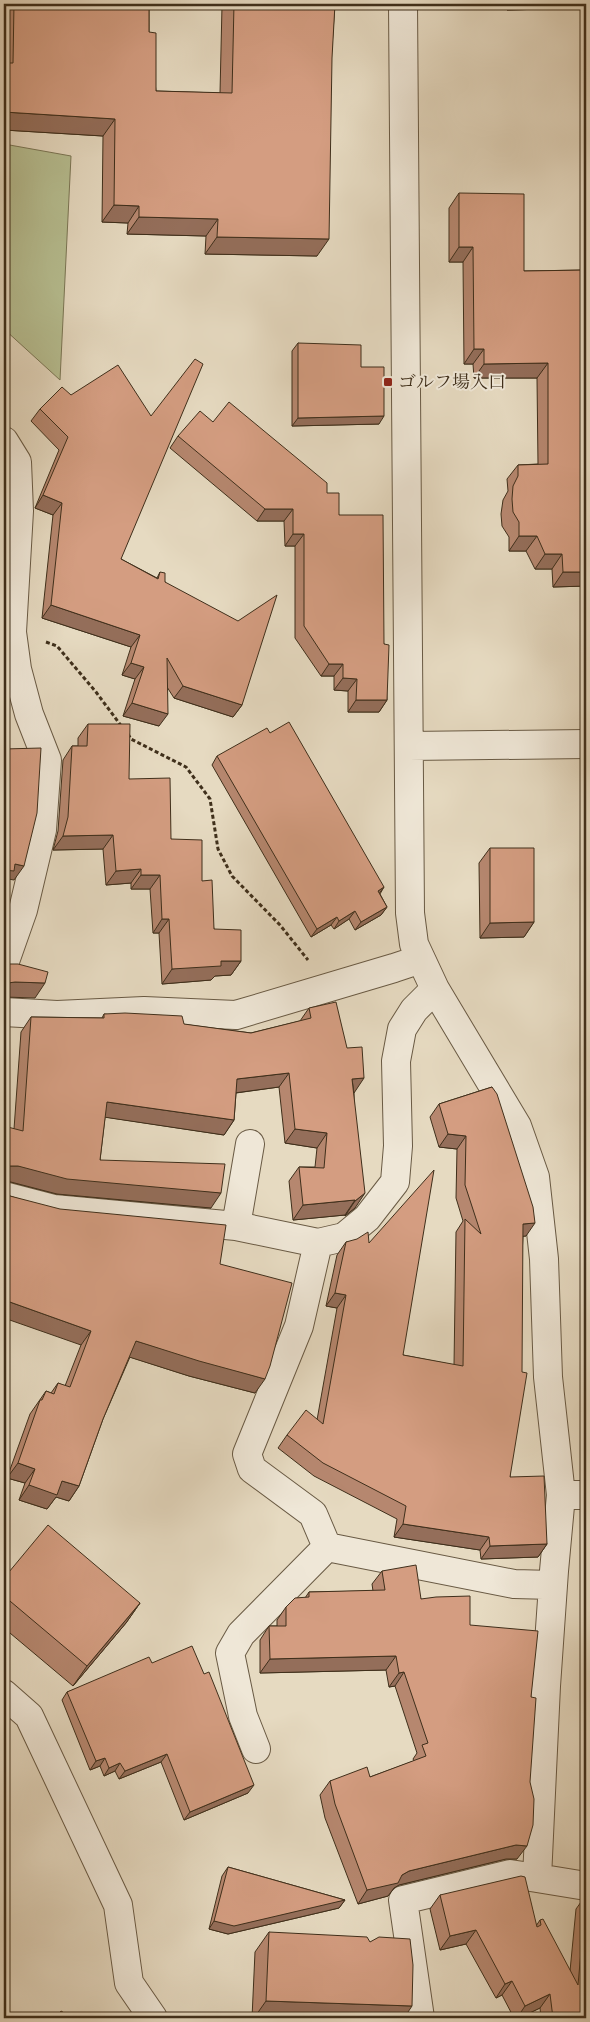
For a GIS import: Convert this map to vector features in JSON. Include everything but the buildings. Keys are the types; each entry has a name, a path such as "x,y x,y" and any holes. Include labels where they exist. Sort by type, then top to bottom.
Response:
{"street":[{"path":"402,4 410,913 414,944 436,989 517,1126 535,1177 544,1259 548,1376 574,1495 553,1585 537,1878"},
{"path":"4,441 17,462 19,511 12,632 17,669 29,714 47,760 42,830 23,910 4,964"},
{"path":"408,746 586,744"},
{"path":"4,1012 57,1014 144,1011 236,1015 421,958"},
{"path":"4,1196 54,1209 236,1226 318,1243 344,1237 367,1218 395,1182 398,1146 396,1061 402,1029 414,1010 436,989"},
{"path":"236,1226 250,1144"},
{"path":"318,1243 299,1326 248,1454 252,1468 313,1514 327,1547"},
{"path":"327,1547 514,1584 553,1585"},
{"path":"256,1749 243,1716 230,1653 241,1634 327,1547"},
{"path":"4,1694 29,1716 118,1905 129,1983 153,2018"},
{"path":"420,2018 403,1900 510,1874 586,1886"}],"path":[{"path":"12,632 57,646 132,739 186,767 210,799 218,849 232,876 280,925 316,970 325,988"}],"green space":[{"path":"4,144 71,156 60,380 4,329"}],"place":[{"name":"ゴルフ場入口","path":"388,382"}]}
